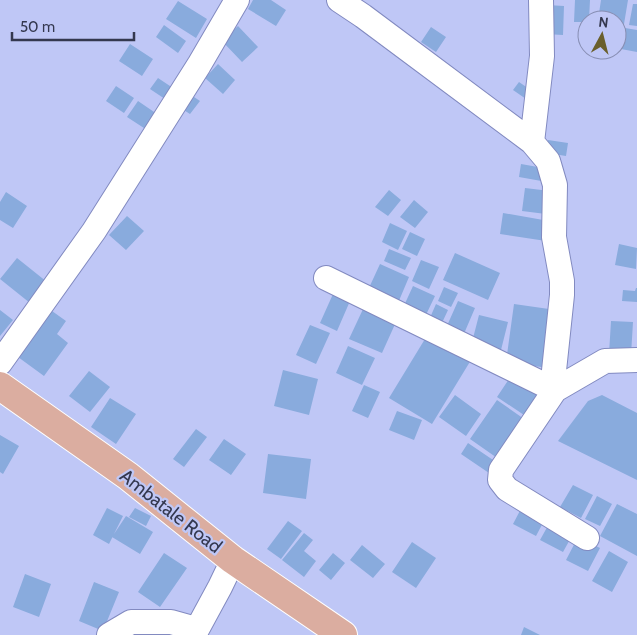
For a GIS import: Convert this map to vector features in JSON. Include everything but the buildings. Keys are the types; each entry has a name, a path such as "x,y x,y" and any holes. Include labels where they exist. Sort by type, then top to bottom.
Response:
{"main road":[{"name":"Ambatale Road","path":"0,386 128,476 233,560 343,635"}],"street":[{"path":"0,363 94,230 199,65 236,0"},
{"path":"339,0 532,142 548,162 555,185 554,237 562,281 553,380 555,390"},
{"path":"532,142 542,56 541,0"},
{"path":"326,278 555,390"},
{"path":"587,538 507,489 500,480 501,470 555,390 604,361 637,360"},
{"path":"109,635 131,622 171,622 195,632 233,560"}]}
